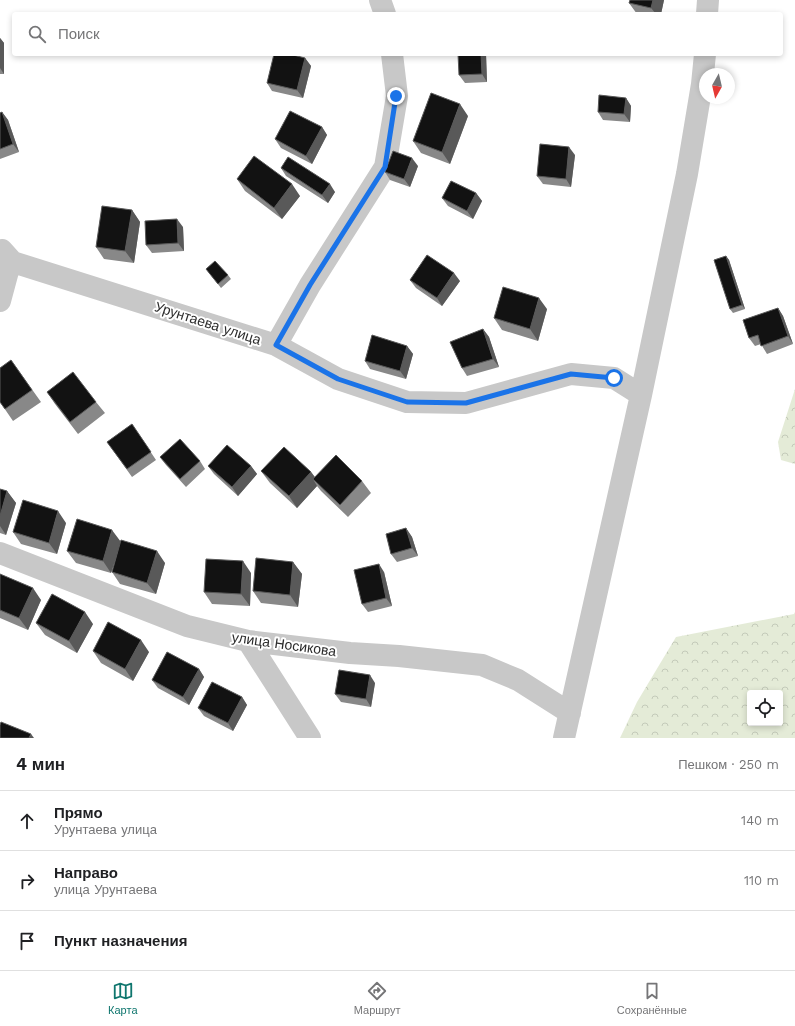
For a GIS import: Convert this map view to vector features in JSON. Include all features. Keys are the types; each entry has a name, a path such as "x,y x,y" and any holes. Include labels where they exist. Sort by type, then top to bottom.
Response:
{"street":[{"path":"380,0 384,12"},
{"path":"707,12 708,0"},
{"path":"276,345 310,285 385,167 396,96 392,56"},
{"path":"564,738 641,395 686,174 702,84 705,56"},
{"path":"0,301 4,255"},
{"name":"Урунтаева улица","path":"4,255 276,345 338,379 407,402 466,403 571,374 614,378 641,395"},
{"name":"улица Носикова","path":"0,553 186,626 248,642 482,665 518,680 570,713"},
{"path":"248,642 310,738"}],"green space":[{"path":"795,389 795,464 781,460 778,442"},
{"path":"795,612 795,738 620,738 637,702 676,637 794,614"}],"building":[{"path":"630,0 653,0 651,8 629,3"},
{"path":"274,56 297,56 305,58 297,90 267,83"},
{"path":"458,56 481,56 482,74 459,75"},
{"path":"431,93 460,104 442,152 413,141"},
{"path":"599,95 626,98 624,114 598,112"},
{"path":"290,111 322,127 306,156 275,139"},
{"path":"2,112 13,144 0,149 0,113"},
{"path":"540,144 569,147 566,179 537,176"},
{"path":"393,151 412,158 404,179 385,172"},
{"path":"254,156 292,184 274,208 237,179"},
{"path":"288,157 330,184 322,195 281,168"},
{"path":"451,181 476,193 467,211 442,198"},
{"path":"102,206 132,210 125,251 96,247"},
{"path":"177,219 178,243 146,245 145,221"},
{"path":"427,255 454,273 437,298 410,280"},
{"path":"726,256 742,305 730,309 714,260"},
{"path":"215,261 228,275 218,284 206,269"},
{"path":"503,287 539,298 530,329 494,318"},
{"path":"778,308 788,336 761,346 758,335 749,338 743,320"},
{"path":"483,329 493,359 462,368 450,342"},
{"path":"372,335 407,346 400,371 365,361"},
{"path":"11,360 32,390 5,409 0,402 0,368"},
{"path":"73,372 96,402 70,422 47,392"},
{"path":"132,424 151,452 127,469 107,442"},
{"path":"180,439 200,461 180,479 160,457"},
{"path":"227,445 251,466 232,487 208,466"},
{"path":"284,447 311,472 289,496 261,471"},
{"path":"336,455 362,481 340,505 313,479"},
{"path":"0,489 7,491 0,516"},
{"path":"23,500 58,511 49,543 13,532"},
{"path":"77,519 112,530 103,561 67,551"},
{"path":"406,528 412,548 391,554 386,534"},
{"path":"121,540 157,551 147,583 112,572"},
{"path":"256,558 293,562 290,595 253,591"},
{"path":"206,559 243,561 241,594 204,592"},
{"path":"379,564 386,598 362,604 354,570"},
{"path":"0,574 33,588 19,618 0,610"},
{"path":"52,594 85,612 69,641 36,623"},
{"path":"108,622 141,640 125,669 93,651"},
{"path":"167,652 199,669 183,697 152,680"},
{"path":"339,670 370,675 366,699 335,694"},
{"path":"212,682 242,697 228,723 198,708"},
{"path":"1,722 31,734 29,738 0,738"}],"route":[{"path":"396,96 385,167 310,285 276,345 338,379 407,402 466,403 571,374 614,378"}]}
